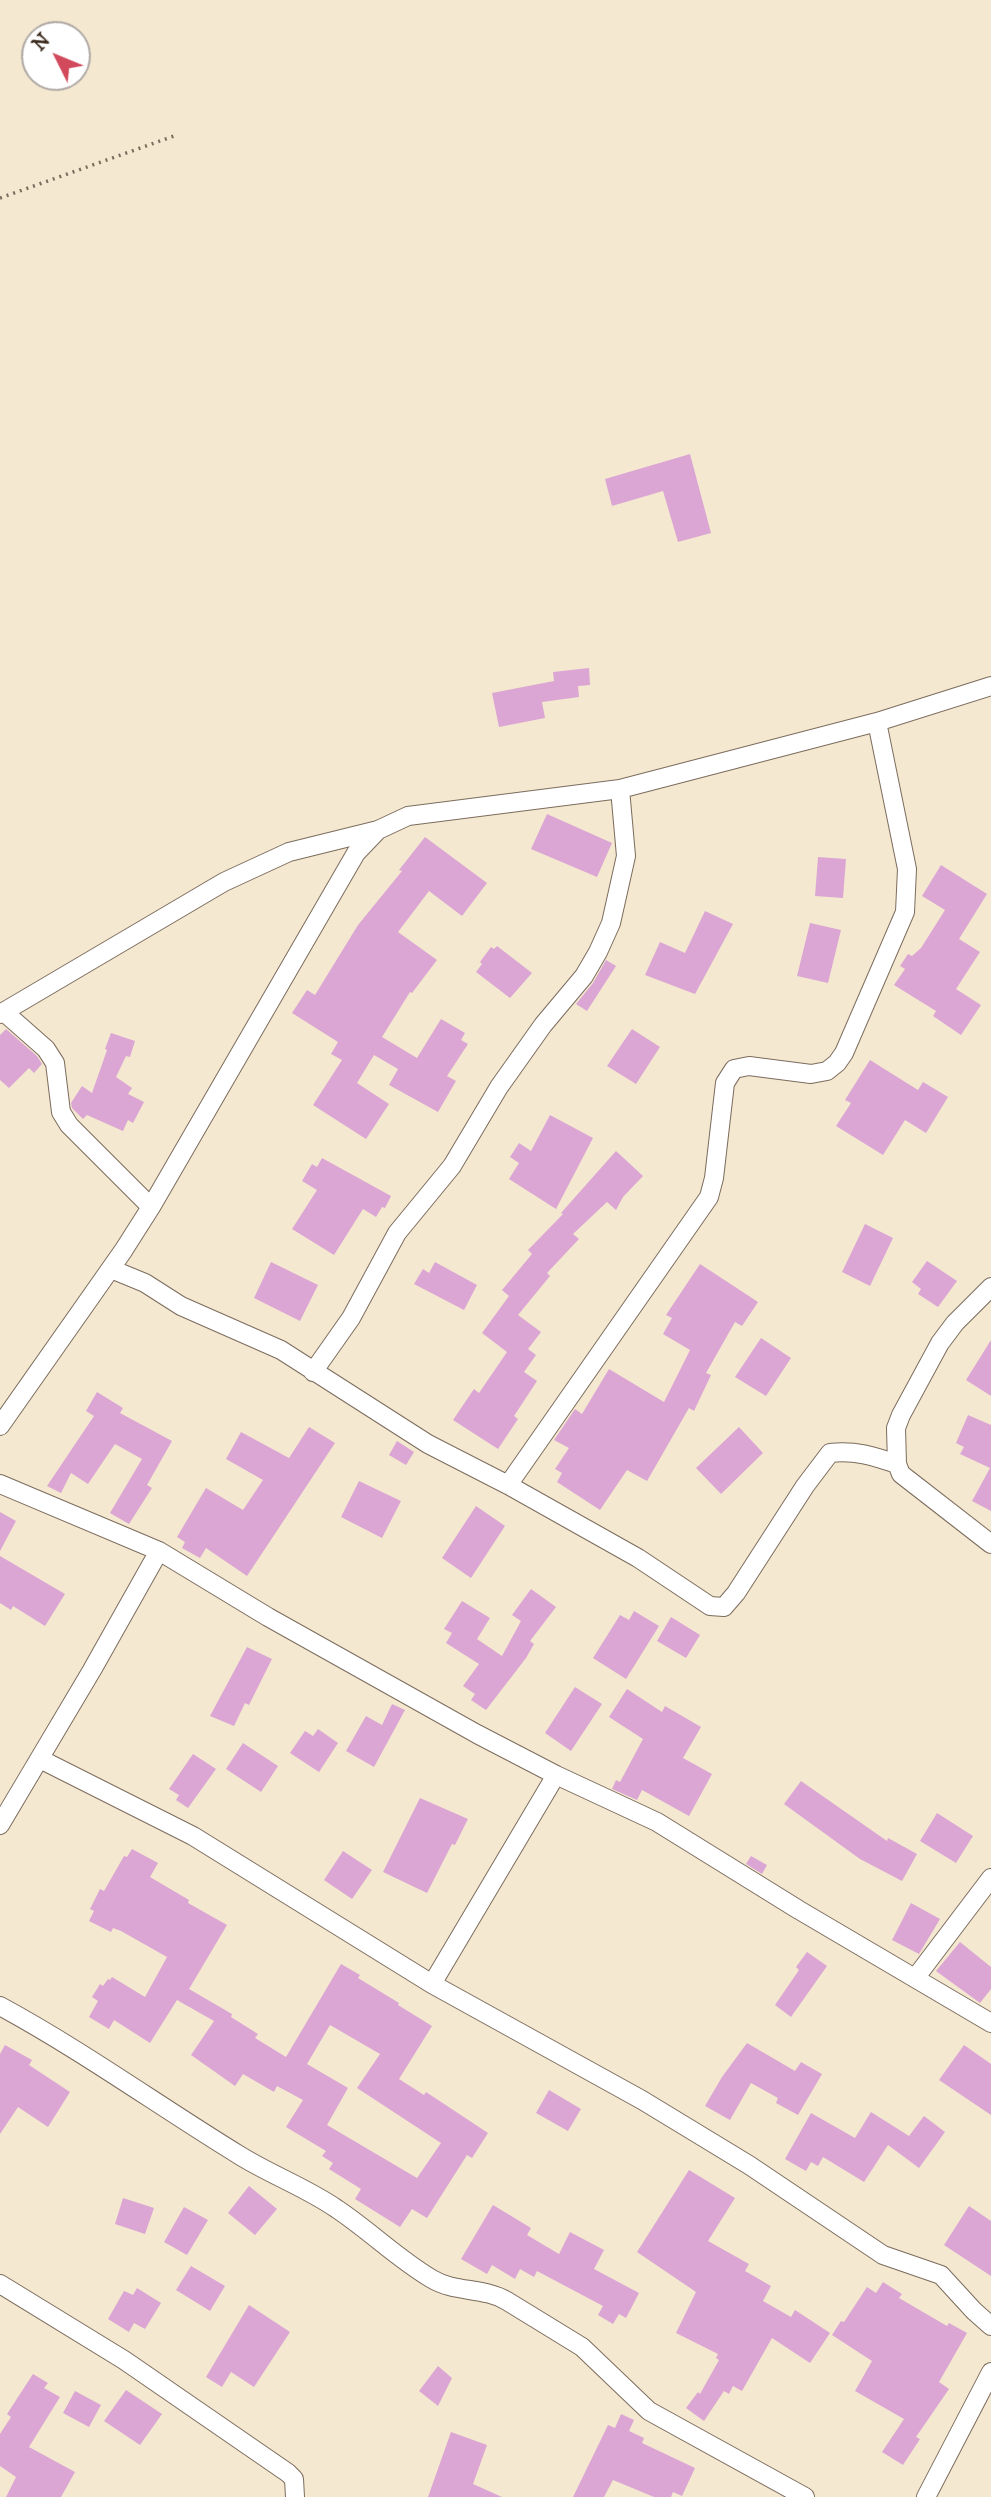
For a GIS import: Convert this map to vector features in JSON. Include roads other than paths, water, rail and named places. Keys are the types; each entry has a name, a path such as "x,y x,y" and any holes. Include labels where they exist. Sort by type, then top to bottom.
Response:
{"street":[{"path":"151,1207 69,1125 61,1112 55,1063 46,1049 2,1013 224,882 289,852 377,830 408,816 620,789 877,722 991,686"},
{"path":"508,1485 709,1197 714,1178 725,1083 734,1069 749,1066 811,1074 827,1071 844,1053 905,912 907,869 877,722"},
{"path":"313,1372 351,1318 397,1233 452,1166 499,1087 543,1026 584,976 598,952 611,923 626,856 620,789"},
{"path":"0,1426 111,1269 151,1207 356,853 377,830"},
{"path":"111,1269 145,1283 181,1306 281,1350 428,1444 508,1485 638,1558 710,1606 724,1606 736,1593 805,1486 830,1453 866,1453 897,1464"},
{"path":"991,1287 955,1323 940,1343 896,1428 897,1464 901,1474 991,1544"},
{"path":"0,1484 159,1551 268,1617 556,1775 657,1822 799,1910 991,2023"},
{"path":"0,1825 159,1551"},
{"path":"40,1759 193,1836 432,1984 642,2100 749,2165 883,2255 942,2274 991,2326"},
{"path":"432,1984 556,1775"},
{"path":"916,1978 991,1878"},
{"path":"0,2006 54,2036 240,2156 336,2208 429,2277 454,2288 488,2292 507,2301 582,2347 649,2411 805,2497"},
{"path":"0,2284 124,2360 267,2458 294,2479 295,2497"},
{"path":"926,2497 991,2372"}]}
